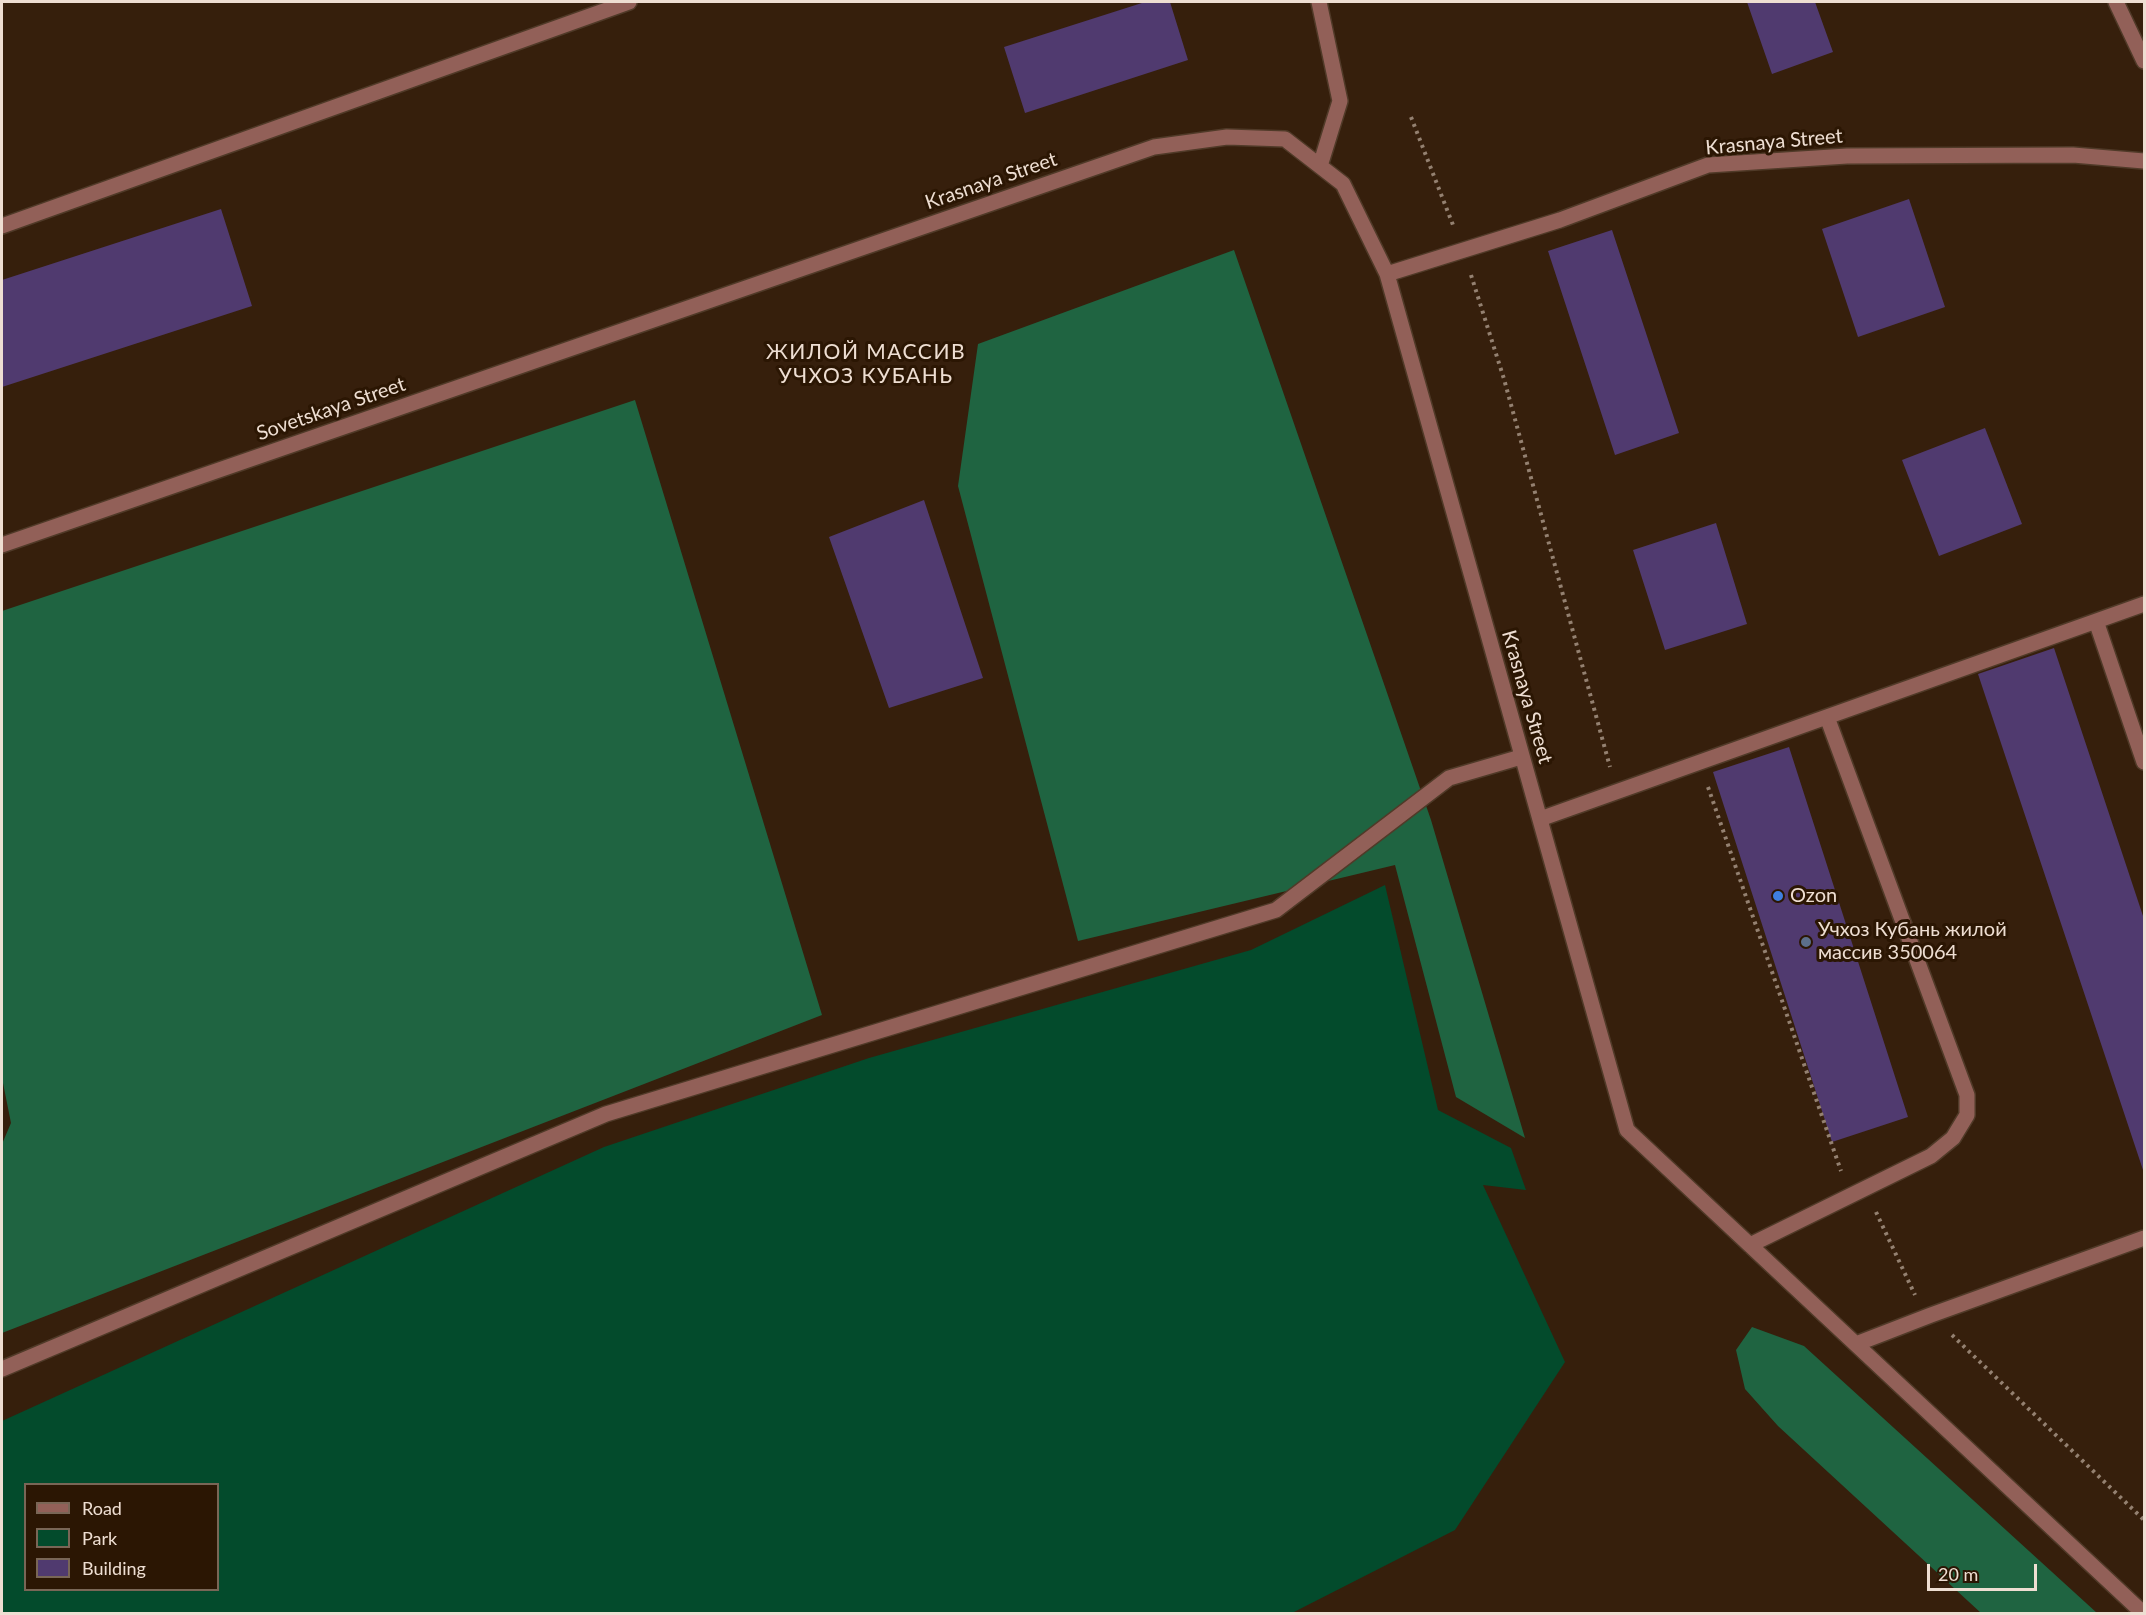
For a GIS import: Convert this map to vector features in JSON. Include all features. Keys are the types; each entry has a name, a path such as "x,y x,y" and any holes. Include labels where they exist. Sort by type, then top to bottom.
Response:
{"street":[{"path":"2,226 629,2"},
{"path":"1318,2 1340,101 1320,166"},
{"path":"2116,2 2145,61"},
{"name":"Krasnaya Street","path":"675,313 1154,147 1227,137 1285,139 1343,184 1387,274 1521,757 1600,1026 1627,1130 1750,1245"},
{"name":"Krasnaya Street","path":"1387,274 1560,220 1708,165 1859,156 2073,155 2145,161"},
{"name":"Sovetskaya Street","path":"2,545 675,313"},
{"path":"1540,819 2145,604"},
{"path":"2096,621 2145,762"},
{"path":"1827,717 1967,1095 1967,1114 1953,1138 1931,1156 1750,1245 2144,1614"},
{"path":"2,1369 606,1114 1276,910 1449,778 1521,757"},
{"path":"1856,1344 2145,1238"}],"path":[{"path":"1411,117 1463,250 1504,379 1612,772"},
{"path":"1700,762 1841,1173 1862,1179 1918,1303 2145,1520"}],"green space":[{"path":"1234,250 1431,820 1525,1138 1456,1097 1395,865 1078,941 958,486 978,344"},
{"path":"635,400 822,1015 2,1333 2,1144 11,1123 2,1078 2,611"},
{"path":"1385,885 1438,1110 1511,1148 1526,1190 1483,1185 1565,1362 1455,1530 1292,1613 2,1613 2,1421 604,1147 869,1058 1251,950"},
{"path":"1752,1327 1804,1346 2097,1613 1981,1613 1778,1426 1745,1389 1736,1350"}],"building":[{"path":"1145,2 1170,2 1188,60 1025,113 1004,47"},
{"path":"1747,2 1815,2 1833,52 1772,74"},
{"path":"1909,199 1945,307 1858,337 1822,229"},
{"path":"221,209 252,306 2,387 2,280"},
{"path":"1612,230 1679,433 1615,455 1548,251"},
{"path":"1985,428 2022,524 1939,556 1902,460"},
{"path":"924,500 983,678 889,708 829,537"},
{"path":"1716,523 1747,624 1665,650 1633,550"},
{"path":"2054,648 2144,919 2144,1173 1978,674"},
{"path":"1789,747 1908,1117 1832,1142 1713,772"}],"place":[{"name":"Ozon","path":"1778,896"},
{"name":"Учхоз Кубань жилой массив 350064","path":"1806,942"}],"district":[{"name":"ЖИЛОЙ МАССИВ УЧХОЗ КУБАНЬ","path":"866,364"}]}
